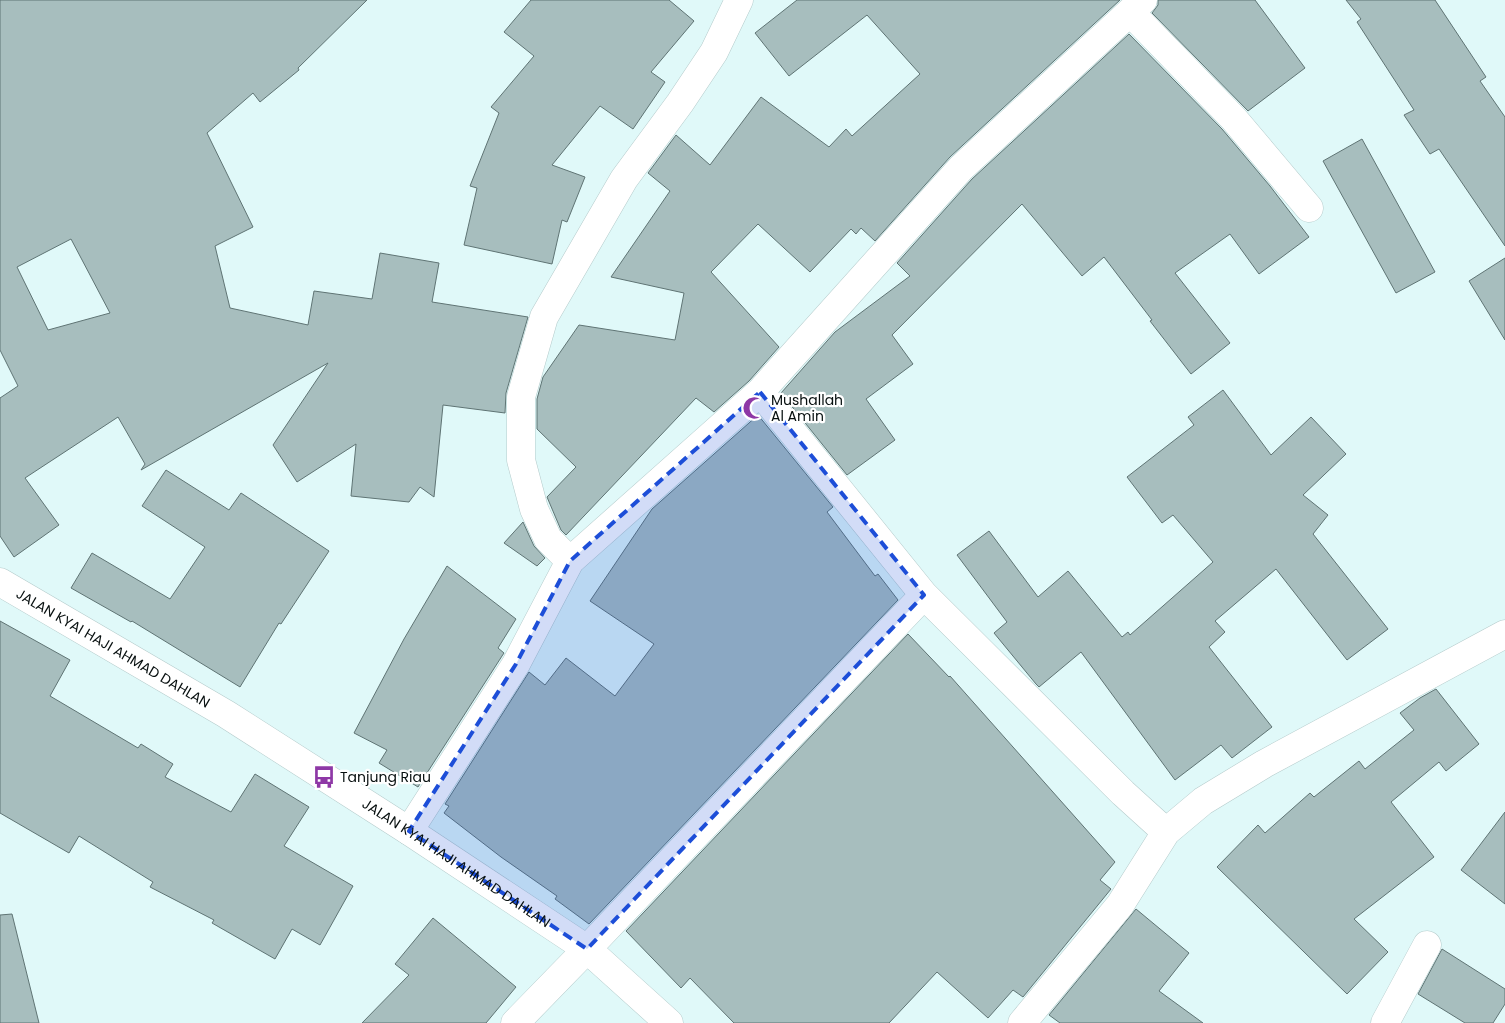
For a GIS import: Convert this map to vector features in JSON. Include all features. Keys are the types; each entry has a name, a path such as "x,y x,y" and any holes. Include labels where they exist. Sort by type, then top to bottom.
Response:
{"street":[{"path":"570,561 548,539 534,509 521,460 521,397 544,317 624,179 680,103 714,52 739,0"},
{"path":"409,831 516,664 570,561 760,392 961,168 1137,6 1309,208"},
{"path":"760,392 924,595 1166,832"},
{"name":"JALAN KYAI HAJI AHMAD DAHLAN","path":"0,582 226,714 409,831 587,950 669,1023"},
{"path":"515,1023 587,950 924,595"},
{"path":"1022,1023 1120,905 1166,832 1203,801 1264,764 1505,634"},
{"path":"1385,1023 1427,945"}],"highlighted area":[{"path":"760,392 924,595 587,949 409,831 516,664 570,561"}],"building":[{"path":"0,0 367,0 298,68 299,70 260,102 253,93 207,133 253,227 215,246 230,308 308,325 314,291 372,299 380,253 439,263 432,302 528,317 506,393 505,413 443,405 434,497 420,487 409,502 351,496 356,444 297,482 273,445 328,363 141,470 145,464 118,417 25,478 59,525 14,557 0,536 0,398 18,386 0,350","holes":["71,239 110,313 48,330 17,267"]},
{"path":"531,0 669,0 694,21 651,72 665,82 633,129 600,106 552,165 585,177 567,222 562,220 552,264 464,245 477,188 470,186 499,113 491,107 534,56 504,32"},
{"path":"797,0 1120,0 950,157 875,241 861,228 856,234 851,229 810,272 758,224 711,272 779,347 749,381 714,412 696,398 566,535 561,530 547,497 576,467 537,429 537,399 543,377 579,325 675,340 684,293 611,277 670,191 648,173 676,135 710,165 761,97 829,147 846,129 852,136 920,74 867,15 789,76 755,33"},
{"path":"1158,0 1255,0 1305,68 1248,111 1152,13 1158,5"},
{"path":"1346,0 1435,0 1486,77 1480,81 1505,117 1505,246 1439,149 1430,154 1404,115 1414,110 1357,22 1361,19"},
{"path":"1129,34 1222,129 1270,186 1309,237 1259,274 1230,234 1175,273 1230,343 1191,374 1104,257 1082,276 1022,204 892,335 913,364 866,399 895,440 847,475 781,393 835,332 910,276 897,263 972,179"},
{"path":"1362,139 1435,272 1396,293 1323,161"},
{"path":"1505,258 1505,340 1469,281"},
{"path":"1223,390 1271,455 1311,417 1346,454 1303,495 1328,515 1313,534 1388,629 1347,660 1276,569 1215,621 1225,632 1209,647 1272,727 1232,758 1221,745 1175,780 1081,652 1039,687 1036,684 994,633 1007,622 957,555 989,531 1038,597 1068,571 1122,637 1128,632 1130,635 1213,562 1173,515 1162,523 1127,477 1194,425 1188,417"},
{"path":"758,415 833,507 827,512 875,576 878,574 898,600 589,924 555,899 557,896 501,857 444,813 449,806 445,804 529,672 545,685 566,658 615,696 654,644 590,601 652,509"},
{"path":"166,470 229,510 241,493 329,551 281,624 279,623 240,687 132,621 71,588 92,553 170,599 205,547 142,506"},
{"path":"523,522 534,546 545,558 537,566 504,543"},
{"path":"447,566 516,619 498,648 504,653 418,787 379,763 387,750 354,733 404,639"},
{"path":"0,621 70,660 50,696 138,748 141,744 173,764 165,777 231,812 255,774 309,807 284,846 353,886 320,945 292,929 275,959 212,923 214,920 150,887 153,882 79,836 69,853 0,813"},
{"path":"908,634 950,676 1115,862 1100,880 1111,889 1023,997 1013,990 988,1018 937,972 889,1023 734,1023 690,978 681,988 626,931"},
{"path":"1436,689 1479,744 1446,771 1439,762 1391,802 1434,857 1354,919 1388,952 1347,994 1217,867 1258,825 1265,833 1310,793 1314,797 1359,761 1365,769 1414,730 1400,713"},
{"path":"1505,812 1505,904 1461,870"},
{"path":"1136,909 1189,953 1159,991 1203,1023 1060,1023 1049,1015"},
{"path":"12,914 39,1023 0,1023 0,915"},
{"path":"433,918 516,987 486,1023 362,1023 409,975 395,964"},
{"path":"1442,949 1505,989 1505,1004 1493,1023 1465,1023 1418,994"}],"place":[{"name":"Mushallah Al Amin","path":"754,408"},
{"name":"Tanjung Riau","path":"324,777"}]}
